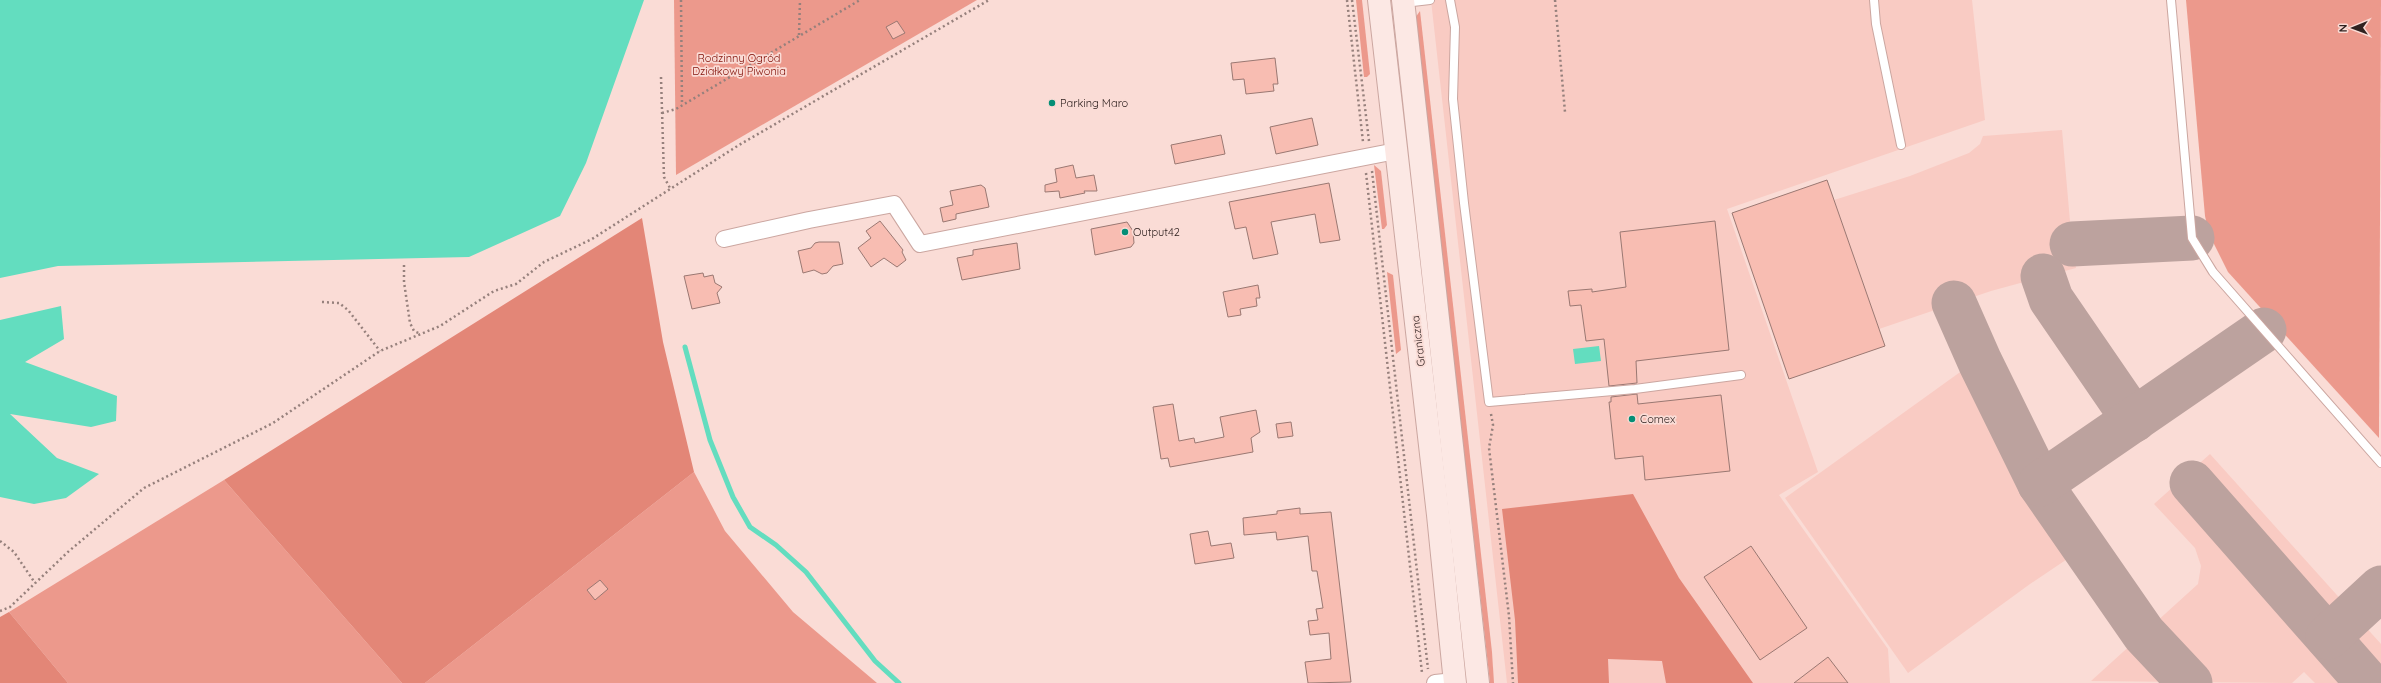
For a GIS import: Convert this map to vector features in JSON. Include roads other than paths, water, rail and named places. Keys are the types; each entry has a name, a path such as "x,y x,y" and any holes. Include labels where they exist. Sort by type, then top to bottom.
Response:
{"main road":[{"name":"Graniczna","path":"1379,0 1396,150 1439,680"},
{"name":"Graniczna","path":"1403,2 1478,683"}],"street":[{"path":"724,239 808,220 894,204 920,244 1396,150"}],"lane":[{"path":"1403,2 1430,0"},
{"path":"1450,0 1455,27 1453,99 1464,203 1489,402 1635,389 1741,375"},
{"path":"1874,0 1876,24 1902,145"},
{"path":"2171,0 2192,238 2213,272 2381,463"}],"waterway":[{"path":"685,347 710,440 733,497 750,527 776,545 806,572 875,661 899,683"}],"place":[{"name":"Parking Maro","path":"1052,103"},
{"name":"Output42","path":"1125,232"},
{"name":"Comex","path":"1632,419"}],"park label":[{"name":"Rodzinny Ogród Działkowy Piwonia","path":"739,64"}]}
